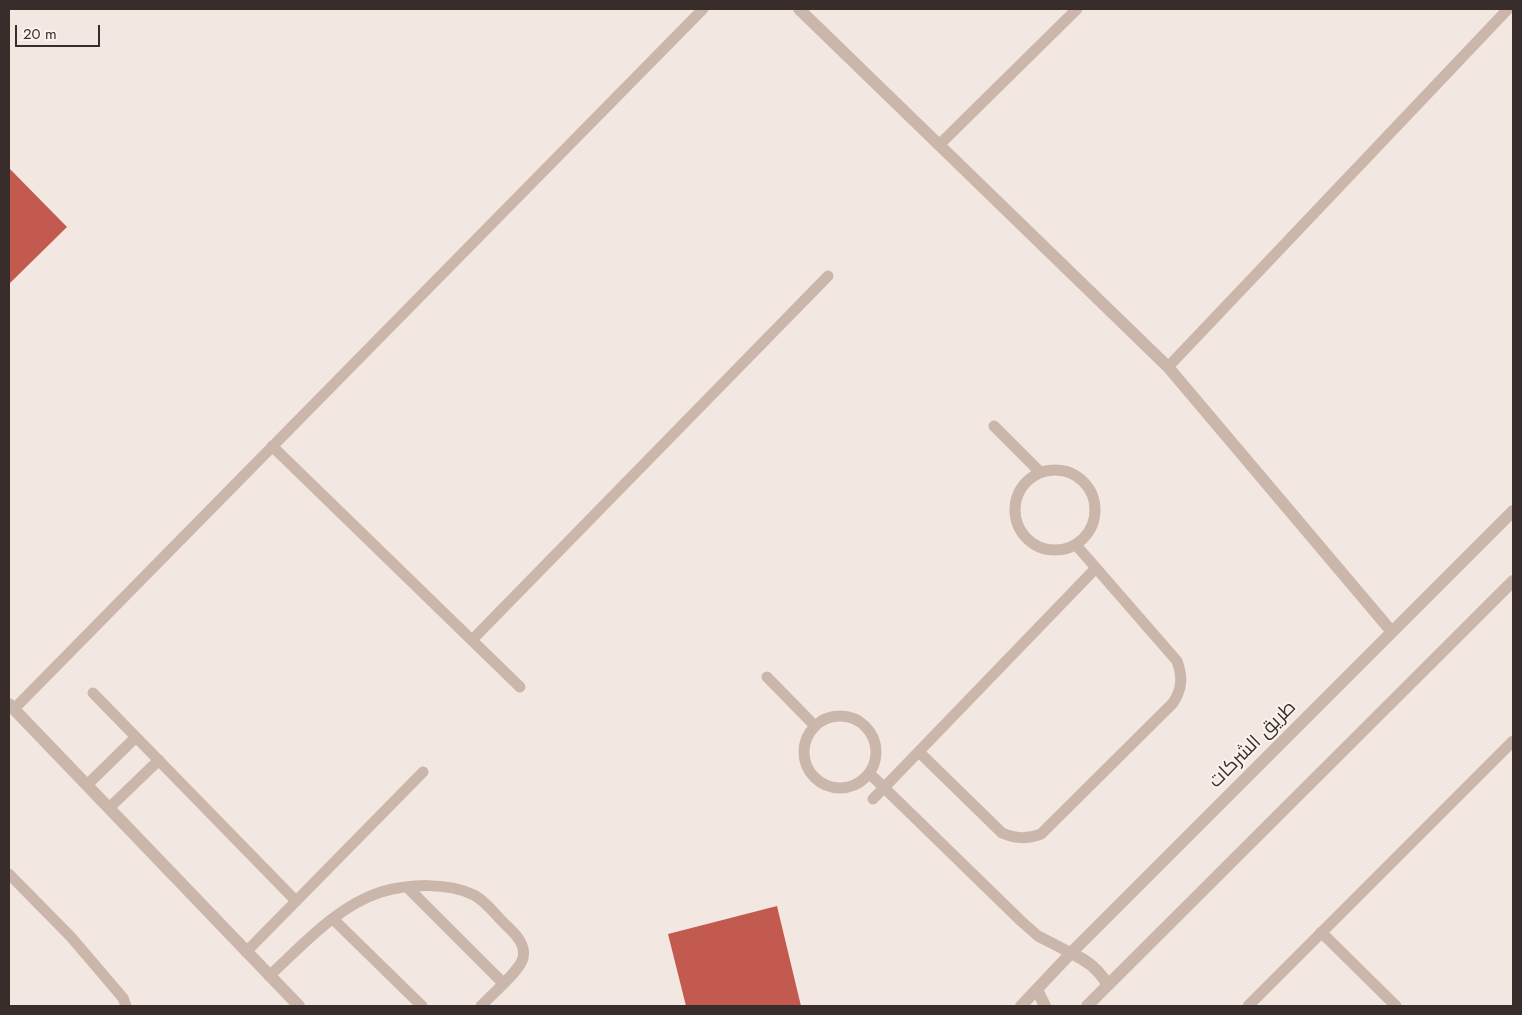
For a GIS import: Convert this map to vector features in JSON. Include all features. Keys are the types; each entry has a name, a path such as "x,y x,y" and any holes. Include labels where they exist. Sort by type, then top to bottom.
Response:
{"street":[{"path":"800,9 1168,367 1392,632"},
{"name":"طريق الشركات","path":"1021,1006 1071,953 1513,511"},
{"path":"1087,1006 1513,581"},
{"path":"11,706 298,1006"},
{"path":"1071,953 1086,960 1099,971 1108,985"},
{"path":"1037,990 1045,1006"}],"lane":[{"path":"11,706 272,446 703,9"},
{"path":"940,144 1077,9"},
{"path":"1168,367 1508,9"},
{"path":"472,640 828,276"},
{"path":"994,426 1040,472"},
{"path":"272,446 520,687"},
{"path":"1054,470 1068,472 1080,478 1090,489 1095,502 1096,516 1091,529 1076,545 1057,551 1043,549 1030,542 1021,532 1015,519 1015,505 1020,491 1028,480 1040,472 1054,470"},
{"path":"919,752 1002,833 1019,838 1031,838 1041,834 1173,703 1179,694 1182,682 1177,661 1076,545"},
{"path":"873,800 1096,568"},
{"path":"767,677 815,726"},
{"path":"94,693 296,901"},
{"path":"836,716 848,717 859,721 868,729 874,739 874,763 869,773 857,784 846,788 835,788 815,778 808,768 804,746 815,726 825,719 836,716"},
{"path":"87,785 136,737"},
{"path":"1248,1006 1513,741"},
{"path":"109,808 159,760"},
{"path":"246,952 423,772"},
{"path":"869,773 1021,921 1038,936 1071,953"},
{"path":"9,874 71,937 123,998 126,1006"},
{"path":"407,887 502,983"},
{"path":"270,976 333,919 355,903 380,892 407,887 441,887 475,896 517,936 524,948 524,956 521,963 481,1006"},
{"path":"333,919 422,1006"},
{"path":"1321,932 1396,1006"}],"building":[{"path":"9,168 67,227 9,284"},
{"path":"777,906 801,1006 686,1006 668,934"}]}
